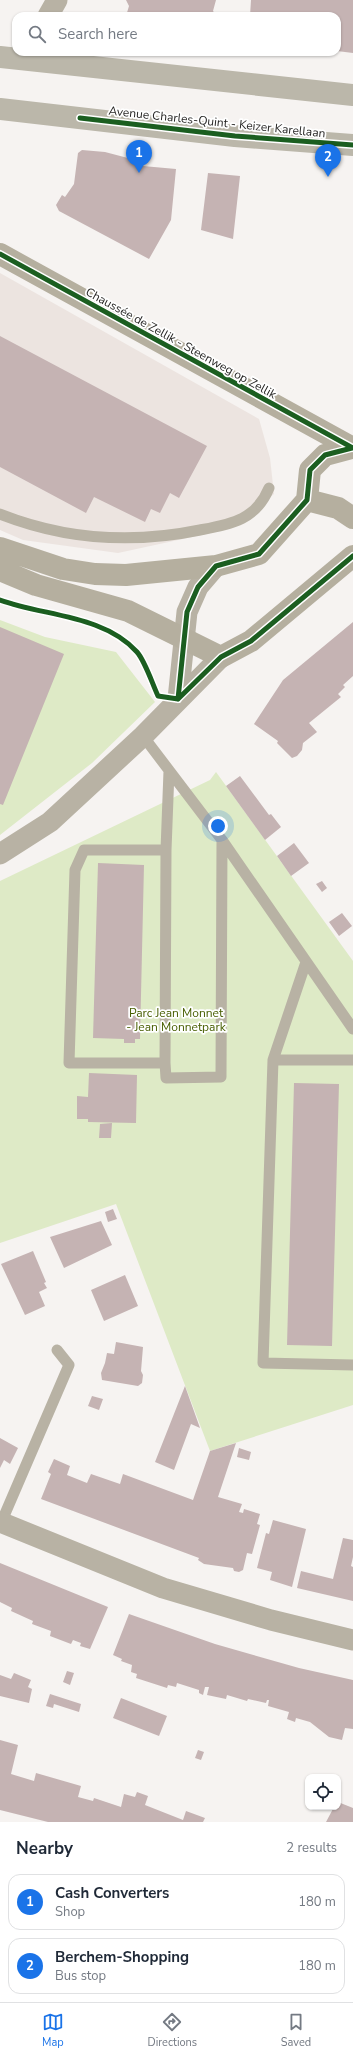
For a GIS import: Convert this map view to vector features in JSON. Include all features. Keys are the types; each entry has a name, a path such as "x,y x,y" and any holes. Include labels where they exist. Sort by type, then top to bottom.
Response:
{"main road":[{"path":"0,57 35,56 353,95"},
{"name":"Avenue Charles-Quint - Keizer Karellaan","path":"0,109 235,136 353,145"}],"street":[{"path":"50,12 57,0"},
{"name":"Chaussée de Zellik - Steenweg op Zellik","path":"0,254 353,448"},
{"path":"0,548 63,569 95,574 126,575 216,566 259,554 307,500 310,470 325,455 353,448"},
{"path":"307,500 338,508 353,518"},
{"path":"0,854 50,822 143,736 221,657 251,641 353,556"},
{"path":"178,699 187,612 198,586 216,566"},
{"path":"0,570 36,585 128,611 221,657"},
{"path":"1,1523 163,1588 271,1620 353,1640"}],"lane":[{"path":"0,514 22,523 74,535 121,539 168,536 222,526 250,515 265,498 269,488"},
{"path":"143,736 222,840 353,1029"},
{"path":"169,771 166,850 166,1078 221,1077 222,840"},
{"path":"165,1063 69,1063 75,870 84,850 166,850"},
{"path":"306,962 273,1060 263,1363 353,1365"},
{"path":"273,1060 353,1060"},
{"path":"1,1523 69,1365 57,1350"}],"shaded area":[{"path":"0,273 259,419 270,458 274,494 229,529 118,553 23,540 0,530"}],"green space":[{"path":"0,620 45,637 116,652 155,702 92,763 0,835"},
{"name":"Parc Jean Monnet - Jean Monnetpark","path":"216,772 353,961 353,1405 210,1451 116,1204 0,1243 0,881 210,780"}],"building":[{"path":"126,0 216,0 214,12 127,12 129,6"},
{"path":"251,0 353,0 353,53 341,52 341,12 250,12"},
{"path":"82,150 105,152 143,162 143,166 176,169 171,220 149,259 59,211 56,205 62,195 65,197 74,184 78,153"},
{"path":"208,173 240,176 233,239 201,230"},
{"path":"0,336 207,446 179,498 170,493 160,513 151,509 145,522 94,497 86,513 0,467"},
{"path":"353,622 353,676 343,685 345,687 338,694 341,697 309,723 317,732 303,743 302,750 297,756 292,758 277,743 278,741 254,724 283,680"},
{"path":"0,627 64,654 3,805 0,804"},
{"path":"240,776 269,815 271,814 281,827 265,840 226,786"},
{"path":"294,843 309,863 291,876 277,856"},
{"path":"98,863 144,865 140,1039 135,1039 135,1043 124,1043 124,1039 93,1038"},
{"path":"322,881 327,888 322,892 316,884"},
{"path":"342,913 352,926 339,936 329,922"},
{"path":"89,1073 137,1075 136,1123 88,1122 88,1119 77,1119 77,1096 88,1097"},
{"path":"294,1083 339,1084 332,1346 287,1345"},
{"path":"112,1123 111,1138 99,1138 100,1124"},
{"path":"113,1209 117,1219 108,1222 105,1212"},
{"path":"101,1221 112,1245 64,1268 50,1237"},
{"path":"33,1251 46,1282 44,1283 47,1288 39,1292 45,1306 25,1315 1,1264"},
{"path":"125,1275 138,1306 104,1321 91,1290"},
{"path":"116,1342 143,1347 141,1371 143,1375 142,1383 138,1386 102,1380 101,1373 107,1353 114,1354"},
{"path":"185,1386 200,1428 191,1424 174,1470 155,1462"},
{"path":"92,1396 103,1399 99,1410 88,1406"},
{"path":"0,1438 18,1448 10,1464 4,1460 0,1468"},
{"path":"236,1443 218,1497 242,1504 239,1512 243,1513 244,1509 260,1514 257,1524 260,1525 252,1554 247,1553 243,1570 239,1572 234,1571 233,1568 204,1564 198,1560 199,1558 41,1499 51,1474 48,1472 54,1459 70,1466 67,1475 87,1483 91,1474 120,1484 123,1474 193,1500 210,1451"},
{"path":"239,1448 251,1452 249,1460 237,1457"},
{"path":"273,1520 306,1529 292,1587 270,1580 272,1572 257,1568 266,1533 269,1534"},
{"path":"343,1538 353,1540 353,1557 351,1566 353,1567 353,1601 297,1588 301,1571 333,1579"},
{"path":"0,1563 108,1607 90,1649 80,1646 81,1643 73,1640 71,1644 50,1636 51,1631 32,1624 33,1621 11,1611 12,1608 0,1602"},
{"path":"129,1614 215,1644 299,1668 353,1680 353,1729 345,1728 342,1740 329,1737 310,1722 296,1718 295,1722 287,1719 289,1712 268,1706 269,1700 267,1700 266,1703 248,1699 247,1701 227,1695 226,1699 207,1695 209,1687 205,1687 203,1695 199,1693 199,1690 177,1683 176,1687 168,1685 167,1688 136,1678 137,1674 131,1672 132,1665 121,1661 122,1659 113,1655"},
{"path":"67,1671 74,1673 70,1685 63,1682"},
{"path":"14,1673 31,1680 28,1687 32,1689 29,1703 0,1696 0,1675 11,1679"},
{"path":"50,1694 81,1704 79,1712 54,1704 53,1708 46,1706"},
{"path":"121,1698 167,1716 159,1736 113,1718"},
{"path":"0,1740 18,1745 11,1774 34,1781 36,1773 81,1786 78,1797 93,1801 94,1798 121,1807 124,1794 135,1797 137,1792 148,1796 145,1805 183,1820 186,1811 205,1818 203,1822 48,1822 0,1810"},
{"path":"198,1750 204,1752 201,1760 195,1758"},
{"path":"341,1803 353,1808 353,1822 326,1822 332,1810 341,1810"}],"cycle path":[{"path":"80,118 235,136 353,145"},
{"path":"0,254 353,448"},
{"path":"178,699 187,612 198,587 216,566 259,554 307,500 310,470 325,455 352,448"},
{"path":"178,699 221,657 251,641 353,556"},
{"path":"0,600 73,618 108,631 123,640 137,652 146,666 158,696 178,699"}],"place":[{"name":"Cash Converters","path":"139,173"},
{"name":"Berchem-Shopping","path":"328,177"}]}
